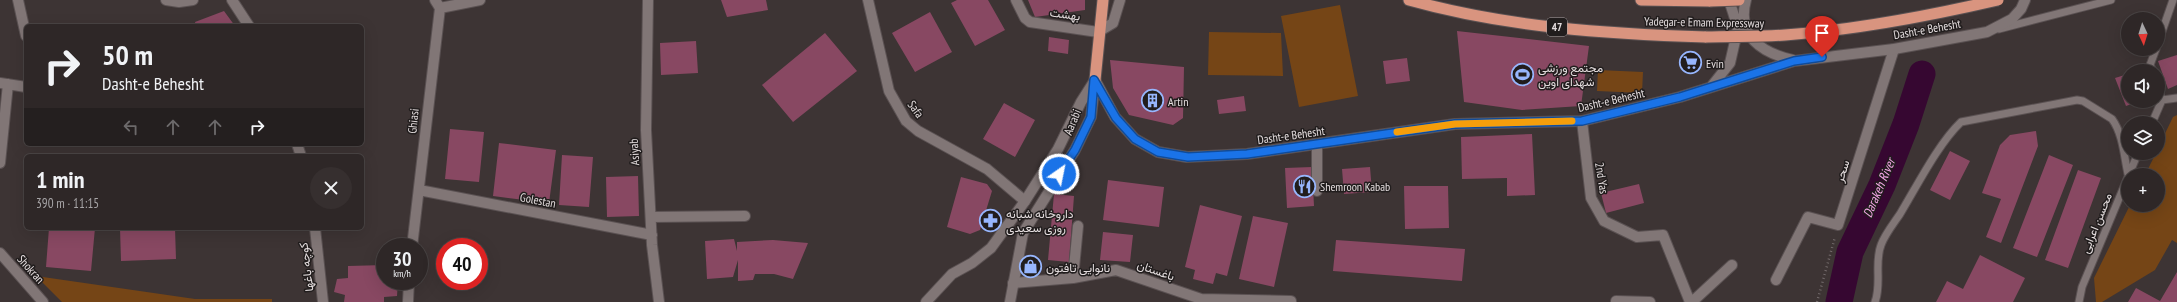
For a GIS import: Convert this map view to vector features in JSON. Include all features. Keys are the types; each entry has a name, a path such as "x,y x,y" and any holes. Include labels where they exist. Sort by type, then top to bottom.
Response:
{"highway":[{"path":"1094,80 1098,32 1103,0"},
{"name":"Yadegar-e Emam Expressway","path":"1409,0 1429,6 1535,25 1656,36 1706,37 1786,35 1958,9 1998,0"},
{"name":"Yadegar-e Emam Expressway","path":"1641,0 1739,0"}],"street":[{"path":"18,0 24,27"},
{"path":"166,0 179,2 193,0"},
{"path":"232,0 248,24"},
{"path":"437,4 480,0"},
{"name":"Asiyab","path":"648,0 646,130 652,235 659,302"},
{"name":"Safa","path":"868,0 890,91 906,122 918,131 987,169 1025,201"},
{"name":"بهشت","path":"1016,0 1025,18 1030,22 1098,32"},
{"path":"1098,32 1113,23 1120,0"},
{"path":"1711,87 1730,63 1738,28 1729,0"},
{"path":"1746,0 1745,19 1752,39 1759,47 1774,56 1794,61"},
{"path":"1988,32 2012,19 2021,9 2025,0"},
{"name":"Ghiasi","path":"413,238 437,4"},
{"name":"Dasht-e Behesht","path":"1094,80 1116,118 1135,139 1158,152 1188,157 1247,154 1455,124 1582,121 1711,87 1794,61 1894,49 1988,32"},
{"name":"سحر","path":"1838,225 1894,49"},
{"path":"926,302 952,274 972,263 991,248 1025,201 1058,149 1081,102 1094,80"},
{"name":"Aarabi","path":"1010,302 1023,233 1075,150 1091,117 1094,80"},
{"path":"0,163 4,84 24,87"},
{"name":"2nd Yas","path":"1582,121 1591,198 1604,221 1637,237 1663,235 1691,302"},
{"path":"1317,144 1317,191"},
{"name":"Golestan","path":"419,190 652,235"},
{"path":"651,217 745,216"},
{"path":"1776,280 1808,217 1838,225"},
{"path":"1073,278 1078,226"},
{"name":"کوچه باغها","path":"315,230 323,302"},
{"name":"Shokran","path":"0,253 43,302"},
{"path":"1691,302 1732,264"},
{"name":"باغستان","path":"1013,283 1073,278 1116,270 1200,299 1291,301"},
{"path":"408,302 409,290"},
{"path":"1616,301 1650,302"}],"lane":[{"name":"Dasht-e Behesht","path":"1988,32 2111,0"},
{"path":"2165,23 2173,0"},
{"path":"2165,100 2177,98"},
{"path":"1875,302 1878,294 1877,273 1881,245 1927,168 1954,129 1961,122 2077,100 2083,101 2112,119 2115,123 2120,132 2127,168"},
{"name":"محسن اعرابی","path":"2079,302 2082,287 2121,191"}],"path":[{"path":"1817,302 1838,225"}],"shaded area":[{"path":"1340,5 1358,96 1299,107 1281,16"},
{"path":"1209,32 1281,33 1283,76 1208,75"},
{"path":"1598,70 1643,72 1642,93 1597,91"},
{"path":"2177,115 2177,243 2172,240 2155,270 2102,302 2096,302 2094,278 2127,212 2165,212 2165,168 2148,168 2152,160 2165,160 2165,134 2173,117"},
{"path":"36,276 195,299 272,299 272,302 62,302"}],"building":[{"path":"721,0 766,0 768,10 727,17"},
{"path":"957,0 988,0 1005,30 975,46 951,3"},
{"path":"1028,0 1085,0 1085,10 1035,17"},
{"path":"224,11 234,24 196,24 195,22"},
{"path":"930,12 952,52 915,72 892,33"},
{"name":"مجتمع ورزشی شهدای اوین","path":"1457,31 1589,46 1581,106 1522,110 1464,102"},
{"path":"825,33 857,71 793,122 762,85"},
{"path":"1049,37 1069,40 1068,54 1048,51"},
{"path":"696,41 698,73 661,75 660,43"},
{"path":"2177,55 2177,85 2168,89 2165,81 2165,64 2159,64 2158,61"},
{"path":"1407,58 1410,81 1386,84 1383,61"},
{"name":"Artin","path":"1110,60 1184,67 1183,118 1173,125 1129,115 1113,88"},
{"path":"2121,76 2121,93 2115,78"},
{"path":"1244,96 1246,111 1219,114 1217,100"},
{"path":"1004,103 1035,120 1015,157 983,139"},
{"path":"450,129 484,132 479,182 445,179"},
{"path":"2036,131 2038,146 2001,243 1986,237 2001,199 1982,193 2000,145 2010,135"},
{"path":"1532,134 1535,195 1507,196 1507,178 1462,179 1461,137"},
{"path":"499,143 556,150 549,203 493,196"},
{"path":"1950,151 1970,161 1950,200 1930,190"},
{"path":"562,155 593,157 589,207 559,205"},
{"path":"2049,155 2073,165 2037,257 2013,248"},
{"path":"1312,167 1314,206 1287,208 1285,168"},
{"path":"1370,167 1372,192 1344,194 1342,169"},
{"path":"2078,170 2101,178 2068,268 2045,260"},
{"path":"638,176 639,216 607,217 606,177"},
{"path":"961,177 987,184 992,191 980,230 970,234 947,227"},
{"path":"1108,180 1164,187 1159,227 1103,220"},
{"path":"1639,184 1644,203 1606,213 1601,193"},
{"path":"1404,186 1448,186 1449,228 1405,229"},
{"path":"1054,194 1074,196 1069,262 1048,260"},
{"path":"1200,205 1242,216 1227,276 1216,273 1213,284 1193,279 1195,270 1185,267"},
{"path":"1253,216 1288,223 1274,287 1239,279"},
{"path":"49,230 95,230 91,271 46,267"},
{"path":"120,230 175,230 176,259 121,261"},
{"path":"1103,232 1133,235 1130,262 1100,260"},
{"path":"734,239 737,251 737,242 773,240 808,243 793,279 774,274 755,274 753,280 738,281 738,260 733,277 707,279 705,241"},
{"path":"1336,240 1465,249 1462,281 1333,271"},
{"path":"1980,255 2025,278 2013,302 1936,302 1947,281 1963,289"},
{"path":"376,265 376,290 397,290 397,296 384,297 384,302 344,302 345,295 334,292 337,279 348,278 348,266"},
{"path":"2177,272 2177,302 2128,302 2136,288 2160,301"}],"waterway":[{"name":"Darakeh River","path":"1839,302 1850,252 1882,185 1906,124 1922,74"}],"slow traffic":[{"path":"1397,132 1455,124 1572,121"}],"place":[{"name":"Evin","path":"1690,63"},
{"name":"مجتمع ورزشی شهدای اوین","path":"1523,74"},
{"name":"Artin","path":"1152,101"},
{"name":"Shemroon Kabab","path":"1304,186"},
{"name":"داروخانه شبانه روزی سعیدی","path":"990,220"},
{"name":"نانوایی تافتون","path":"1031,267"}],"route":[{"path":"1059,174 1075,150 1091,117 1094,80 1116,118 1135,139 1158,152 1188,157 1247,154 1455,124 1582,121 1680,97 1794,61 1822,57"}]}
